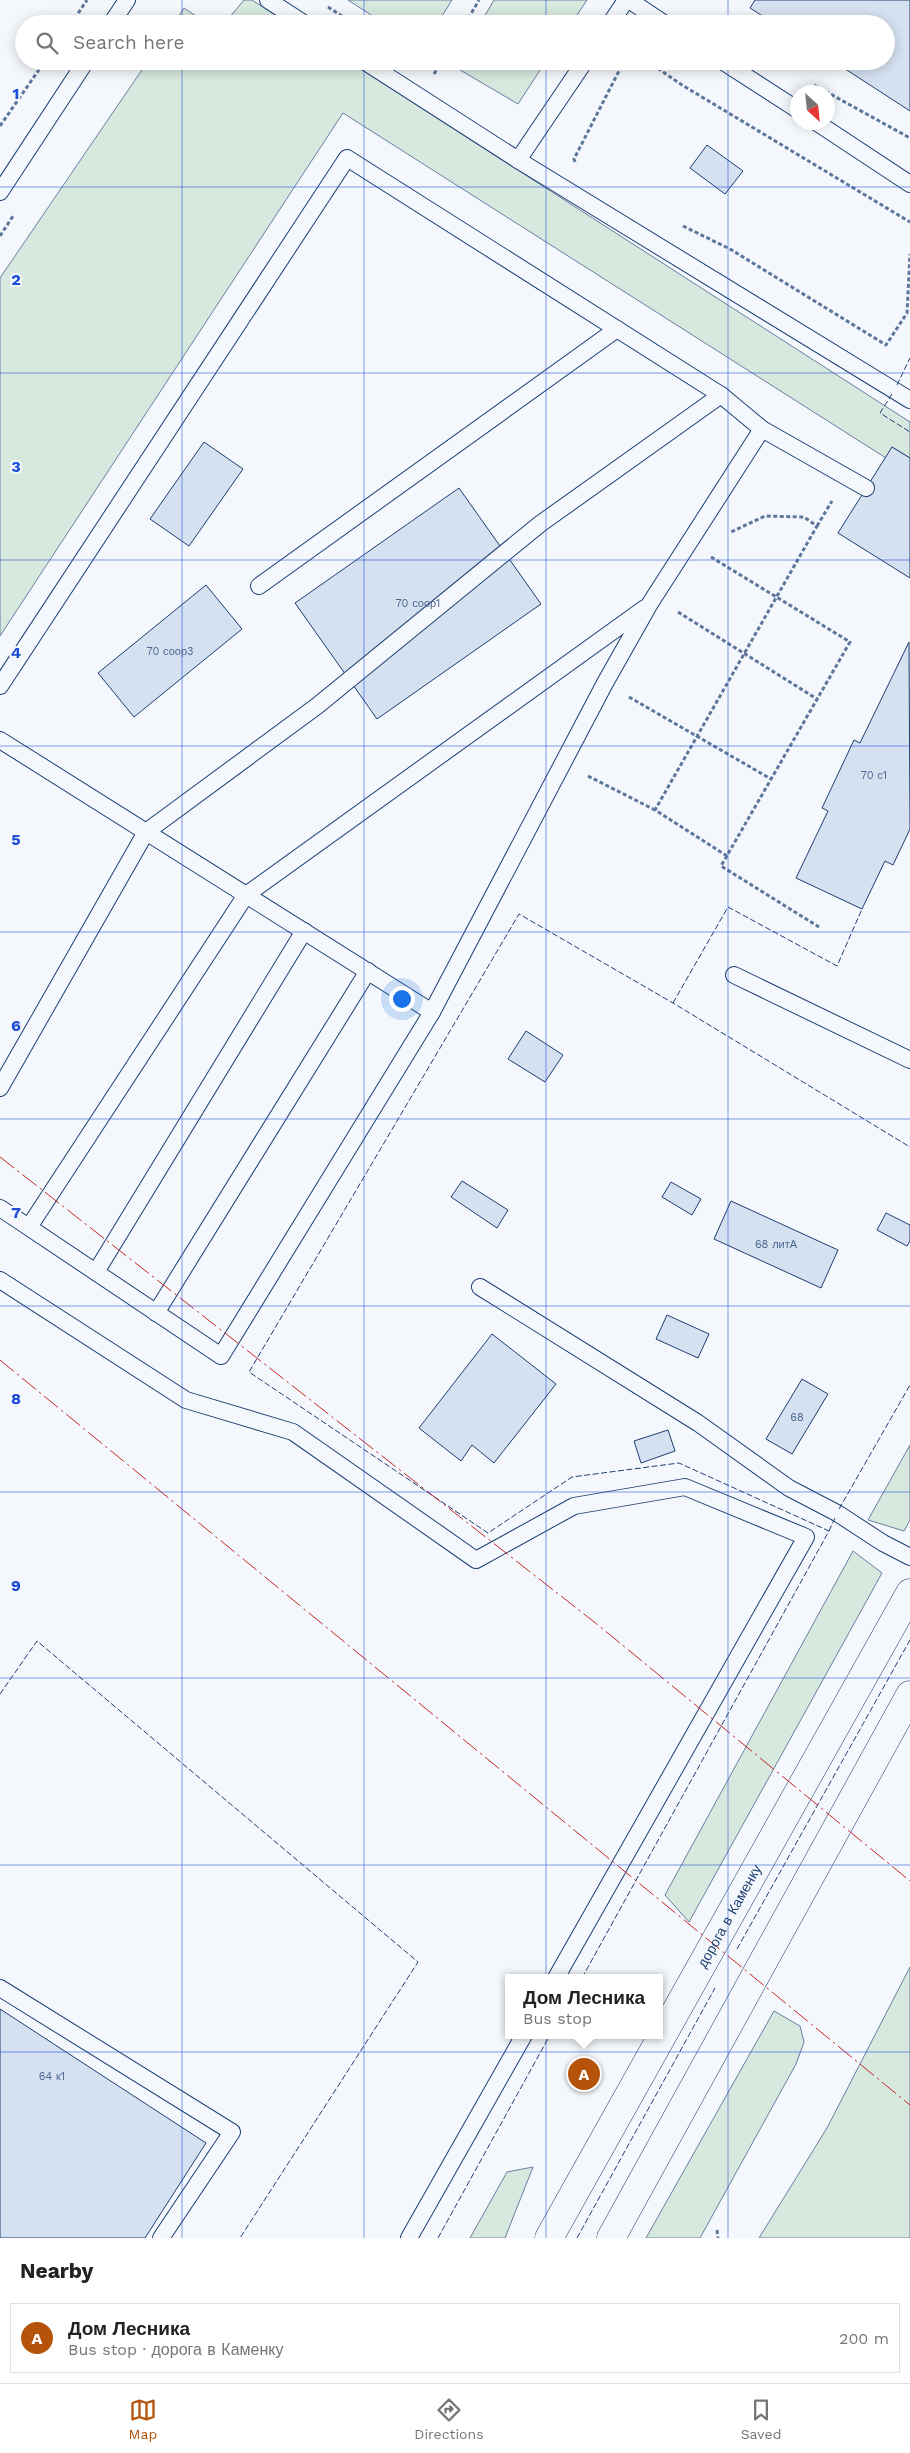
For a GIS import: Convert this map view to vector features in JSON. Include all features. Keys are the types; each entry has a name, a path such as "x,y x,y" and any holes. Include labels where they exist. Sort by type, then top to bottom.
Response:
{"main road":[{"name":"дорога в Каменку","path":"663,2034 910,1593"},
{"path":"611,2238 910,1695"},
{"name":"дорога в Каменку","path":"549,2238 660,2039"}],"lane":[{"path":"117,15 127,0"},
{"path":"268,0 291,15"},
{"path":"616,15 627,0 651,15"},
{"path":"0,192 80,70"},
{"path":"378,70 518,160 910,400"},
{"path":"518,160 579,70"},
{"path":"736,70 790,105"},
{"path":"828,130 910,184"},
{"path":"0,686 347,158 721,396 762,428 866,488"},
{"path":"259,586 617,329"},
{"path":"0,1088 146,832 317,706 540,524 721,396"},
{"path":"0,1208 221,1356 432,1012 605,683 649,606 762,428"},
{"path":"30,1228 246,895 649,606"},
{"path":"0,740 432,1012"},
{"path":"96,1272 304,931"},
{"path":"156,1313 368,971"},
{"path":"734,974 910,1060"},
{"path":"0,1280 186,1400 293,1432 476,1560 574,1506 685,1487 806,1537 558,1974"},
{"path":"480,1287 698,1423 789,1488 838,1513 883,1543 910,1557"},
{"path":"0,1988 232,2132 161,2238"},
{"path":"409,2238 522,2039"}],"path":[{"path":"77,15 87,0"},
{"path":"471,15 480,0"},
{"path":"324,5 340,15"},
{"path":"0,126 39,70"},
{"path":"433,75 436,70"},
{"path":"577,166 574,160 620,70"},
{"path":"660,70 910,222"},
{"path":"806,80 910,138"},
{"path":"678,224 730,249 886,345 907,313 910,254"},
{"path":"655,810 816,526 804,517 765,516 726,534"},
{"path":"716,549 711,556 850,642 721,866 819,927"},
{"path":"649,606 678,612 817,699"},
{"path":"605,683 771,779"},
{"path":"562,765 655,810 727,856"},
{"path":"717,2230 718,2238"}],"shaded area":[{"path":"244,0 252,0 275,15 232,15"},
{"path":"348,0 452,0 443,15 371,15"},
{"path":"494,0 587,0 577,15 485,15"},
{"path":"184,8 194,15 180,15"},
{"path":"142,70 362,70 910,422 910,458 892,447 886,458 343,113 0,636 0,278"},
{"path":"460,70 540,70 518,104"},
{"path":"910,1445 910,1520 904,1531 868,1520"},
{"path":"853,1551 882,1573 689,1922 665,1895"},
{"path":"910,1967 910,2238 759,2238 827,2128"},
{"path":"774,2011 800,2026 804,2042 796,2064 700,2238 646,2238"},
{"path":"533,2167 505,2238 470,2238 507,2172"}],"building":[{"path":"755,0 910,0 910,111 847,70 895,70 895,15 761,15 750,8"},
{"path":"707,145 743,171 725,194 690,168"},
{"path":"204,442 243,469 189,546 150,519"},
{"path":"892,447 910,458 910,578 838,533"},
{"path":"459,488 541,604 377,719 295,603"},
{"path":"206,585 242,629 134,717 98,673"},
{"path":"909,642 910,829 893,865 885,861 862,909 796,878 828,811 822,808 854,740 860,743"},
{"path":"526,1031 563,1055 545,1082 508,1059"},
{"path":"462,1181 508,1210 497,1228 451,1197"},
{"path":"671,1182 701,1199 692,1215 662,1197"},
{"path":"731,1201 838,1250 821,1288 714,1239"},
{"path":"886,1213 910,1225 910,1241 907,1246 877,1230"},
{"path":"667,1315 709,1334 698,1358 656,1339"},
{"path":"492,1334 556,1384 494,1463 472,1445 461,1461 419,1428"},
{"path":"802,1379 828,1394 792,1454 766,1439"},
{"path":"668,1430 675,1451 641,1463 634,1441"},
{"path":"0,2009 206,2143 145,2238 0,2238"}],"fence":[{"path":"897,385 910,358"},
{"path":"892,394 880,413 910,432"},
{"path":"673,1003 728,907 837,966 862,909"},
{"path":"584,1974 829,1531 679,1463 572,1477 488,1533 249,1372 519,914 673,1003 910,1147"},
{"path":"839,1509 910,1385"},
{"path":"829,1531 835,1518"},
{"path":"737,1949 910,1640"},
{"path":"0,1694 37,1641 418,1962 240,2238"},
{"path":"577,2238 715,1988"},
{"path":"438,2238 548,2039"}],"power":[{"path":"0,1157 598,1625 910,1881"},
{"path":"0,1360 910,2105"}],"place":[{"name":"Дом Лесника","path":"584,2074"}]}
